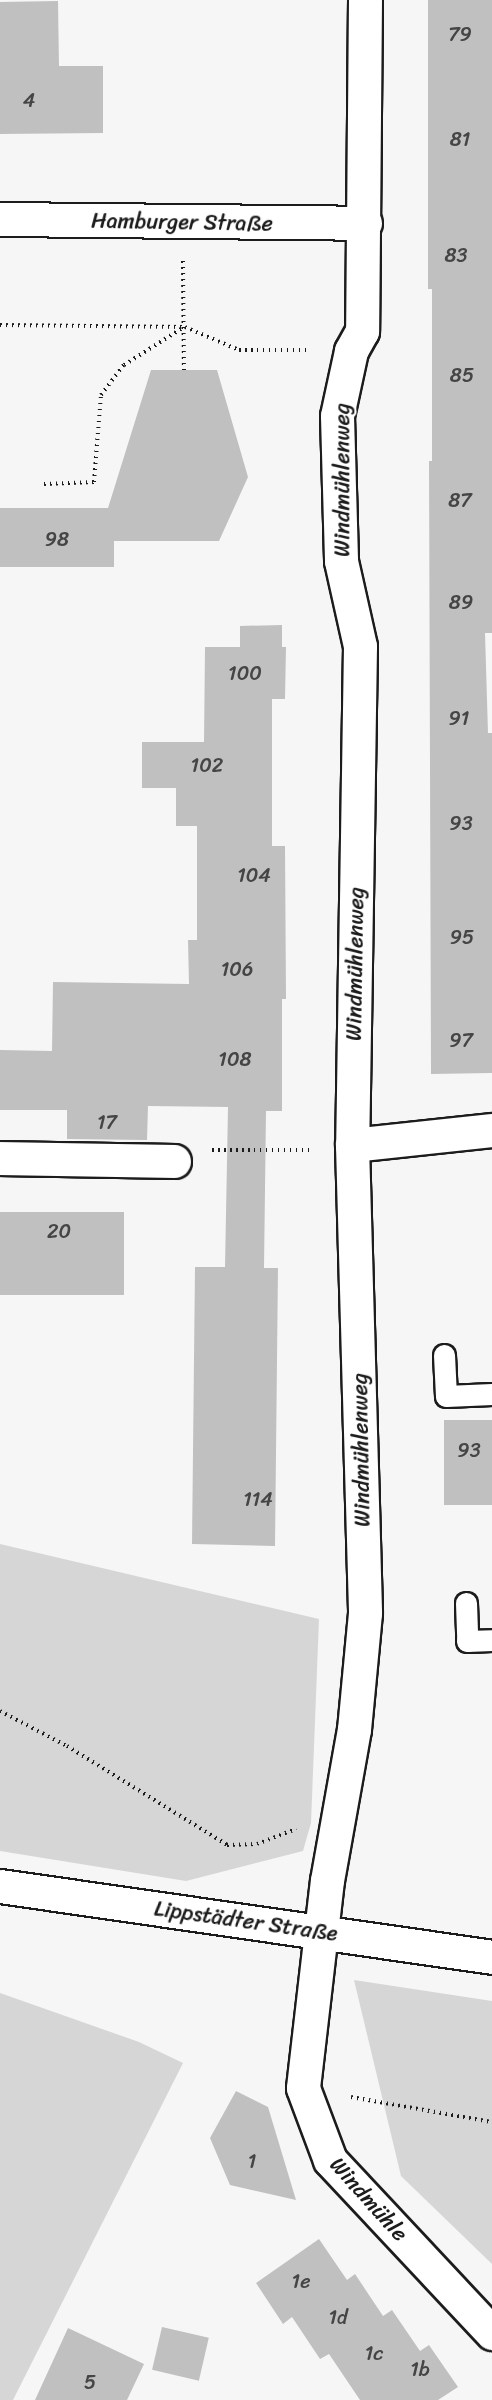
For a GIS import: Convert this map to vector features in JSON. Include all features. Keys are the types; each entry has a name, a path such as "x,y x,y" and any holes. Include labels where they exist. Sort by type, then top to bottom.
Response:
{"street":[{"name":"Windmühlenweg","path":"321,1931 337,1821 354,1729 365,1613 352,1145 360,646 341,561 338,416 351,351 362,331 365,223 364,0"},
{"name":"Hamburger Straße","path":"0,219 365,223"},
{"path":"352,1145 492,1130"},
{"path":"0,1158 174,1161"},
{"name":"Lippstädter Straße","path":"0,1886 492,1957"},
{"name":"Windmühle","path":"321,1931 303,2088 330,2160 492,2333"}],"lane":[{"path":"444,1355 446,1396 492,1394"},
{"path":"466,1603 467,1641 492,1640"}],"path":[{"path":"183,286 184,370"},
{"path":"0,325 185,327 239,350 351,351"},
{"path":"44,483 94,482 101,395 124,365 185,327"},
{"path":"174,1161 214,1149 313,1150 352,1145"},
{"path":"0,1711 68,1746 227,1845 257,1844 310,1823 337,1821"},
{"path":"303,2088 492,2122"}],"shaded area":[{"path":"0,1544 319,1619 311,1823 303,1851 186,1881 0,1851"},
{"path":"354,1980 492,2001 492,2264 401,2176"},
{"path":"0,1993 139,2042 183,2063 13,2400 0,2400"}],"building":[{"path":"428,0 492,0 492,633 485,633 488,733 492,733 492,1073 431,1074 429,461 432,461 432,289 428,289"},
{"path":"58,1 59,66 103,66 103,133 0,134 0,2"},
{"path":"151,370 217,370 248,477 219,541 114,541 114,567 0,567 0,508 108,508"},
{"path":"282,625 282,647 286,647 285,699 272,699 272,846 285,846 286,999 282,999 282,1111 266,1111 264,1268 278,1268 275,1546 192,1544 195,1267 225,1267 228,1107 148,1106 147,1140 67,1139 67,1110 0,1110 0,1050 52,1051 53,982 189,984 188,940 197,940 197,826 176,826 176,788 142,788 142,742 204,742 205,647 240,647 240,626"},
{"path":"0,1212 124,1212 124,1295 0,1295"},
{"path":"444,1420 492,1420 492,1505 444,1505"},
{"path":"236,2091 268,2107 296,2200 230,2185 210,2138"},
{"path":"319,2239 347,2280 355,2274 383,2316 392,2310 420,2351 429,2345 458,2387 438,2400 360,2400 329,2354 320,2359 292,2317 283,2324 256,2283"},
{"path":"162,2327 209,2338 199,2381 152,2370"},
{"path":"68,2328 144,2364 127,2400 35,2400"}]}
